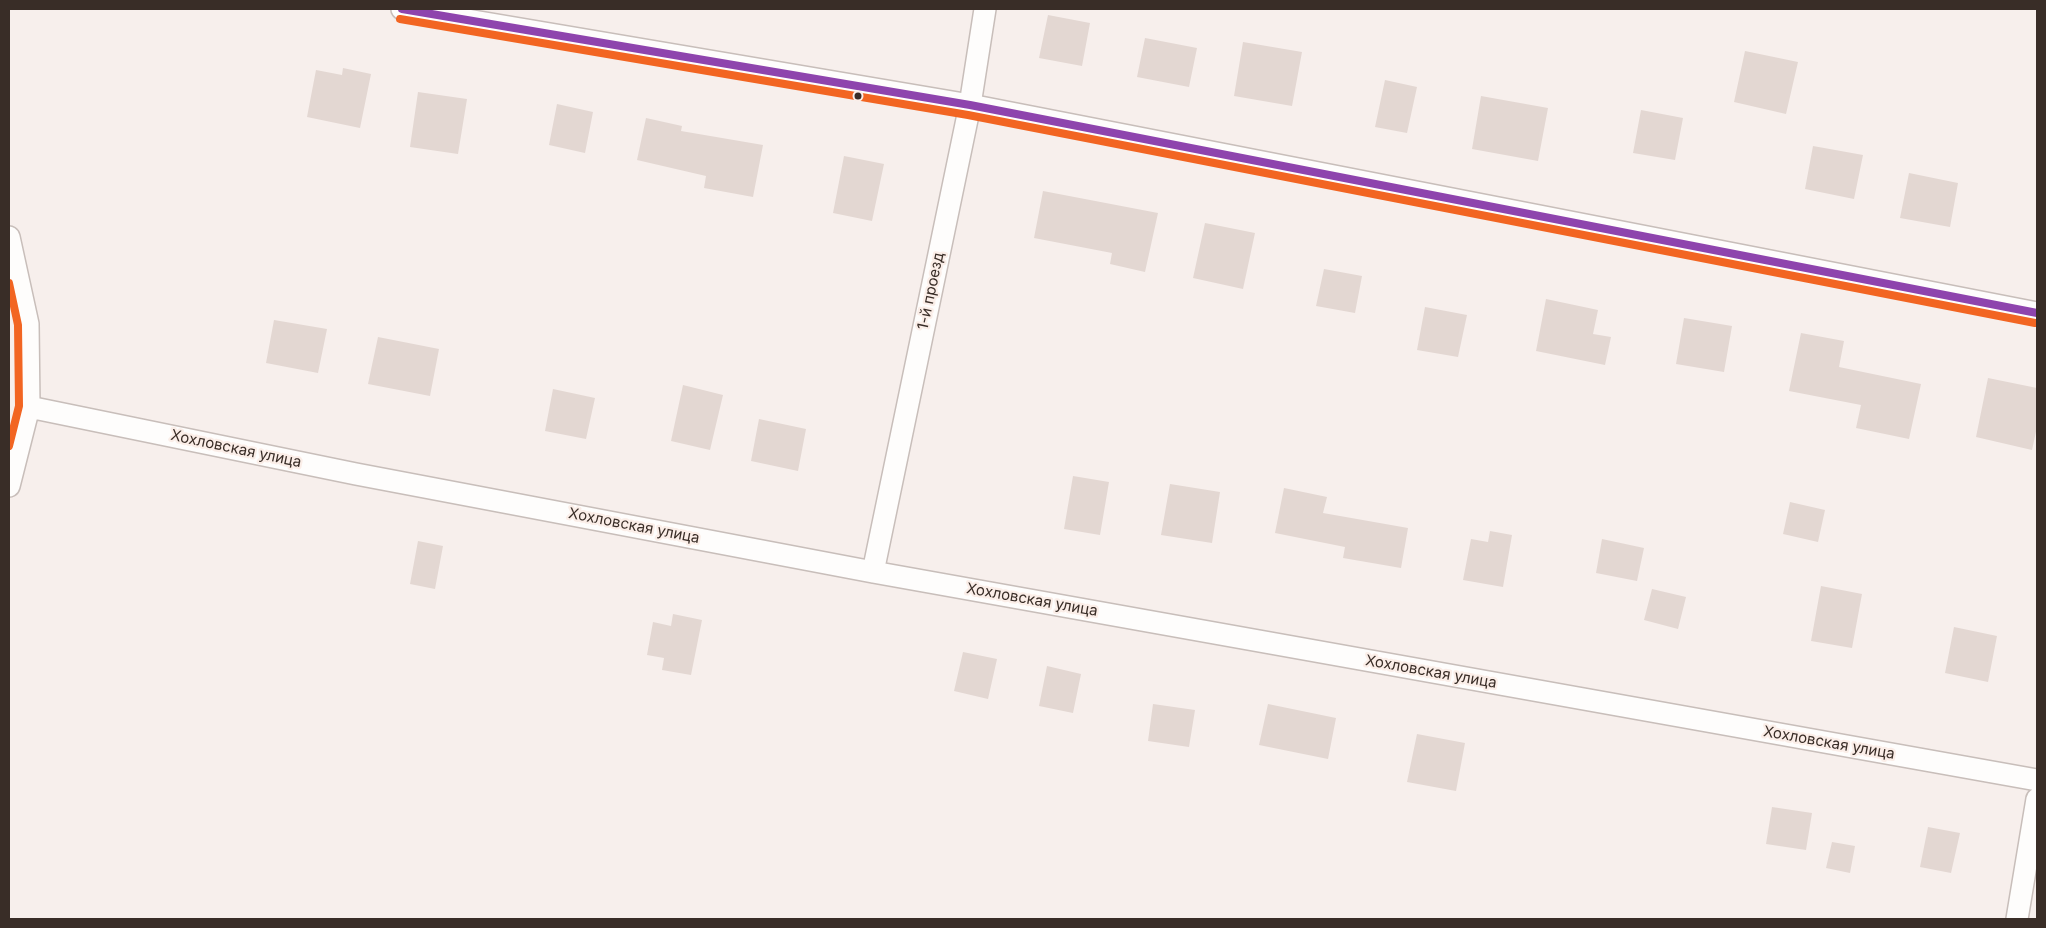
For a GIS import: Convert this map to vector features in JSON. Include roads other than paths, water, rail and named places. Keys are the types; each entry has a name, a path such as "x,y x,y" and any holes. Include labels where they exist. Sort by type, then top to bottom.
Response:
{"street":[{"path":"402,9 970,105 2037,313"},
{"name":"1-й проезд","path":"872,572 970,105 985,9"},
{"path":"9,237 28,324 29,407 9,486"},
{"name":"Хохловская улица","path":"29,407 356,474 872,572 2037,780"},
{"path":"2017,919 2037,799"}]}
